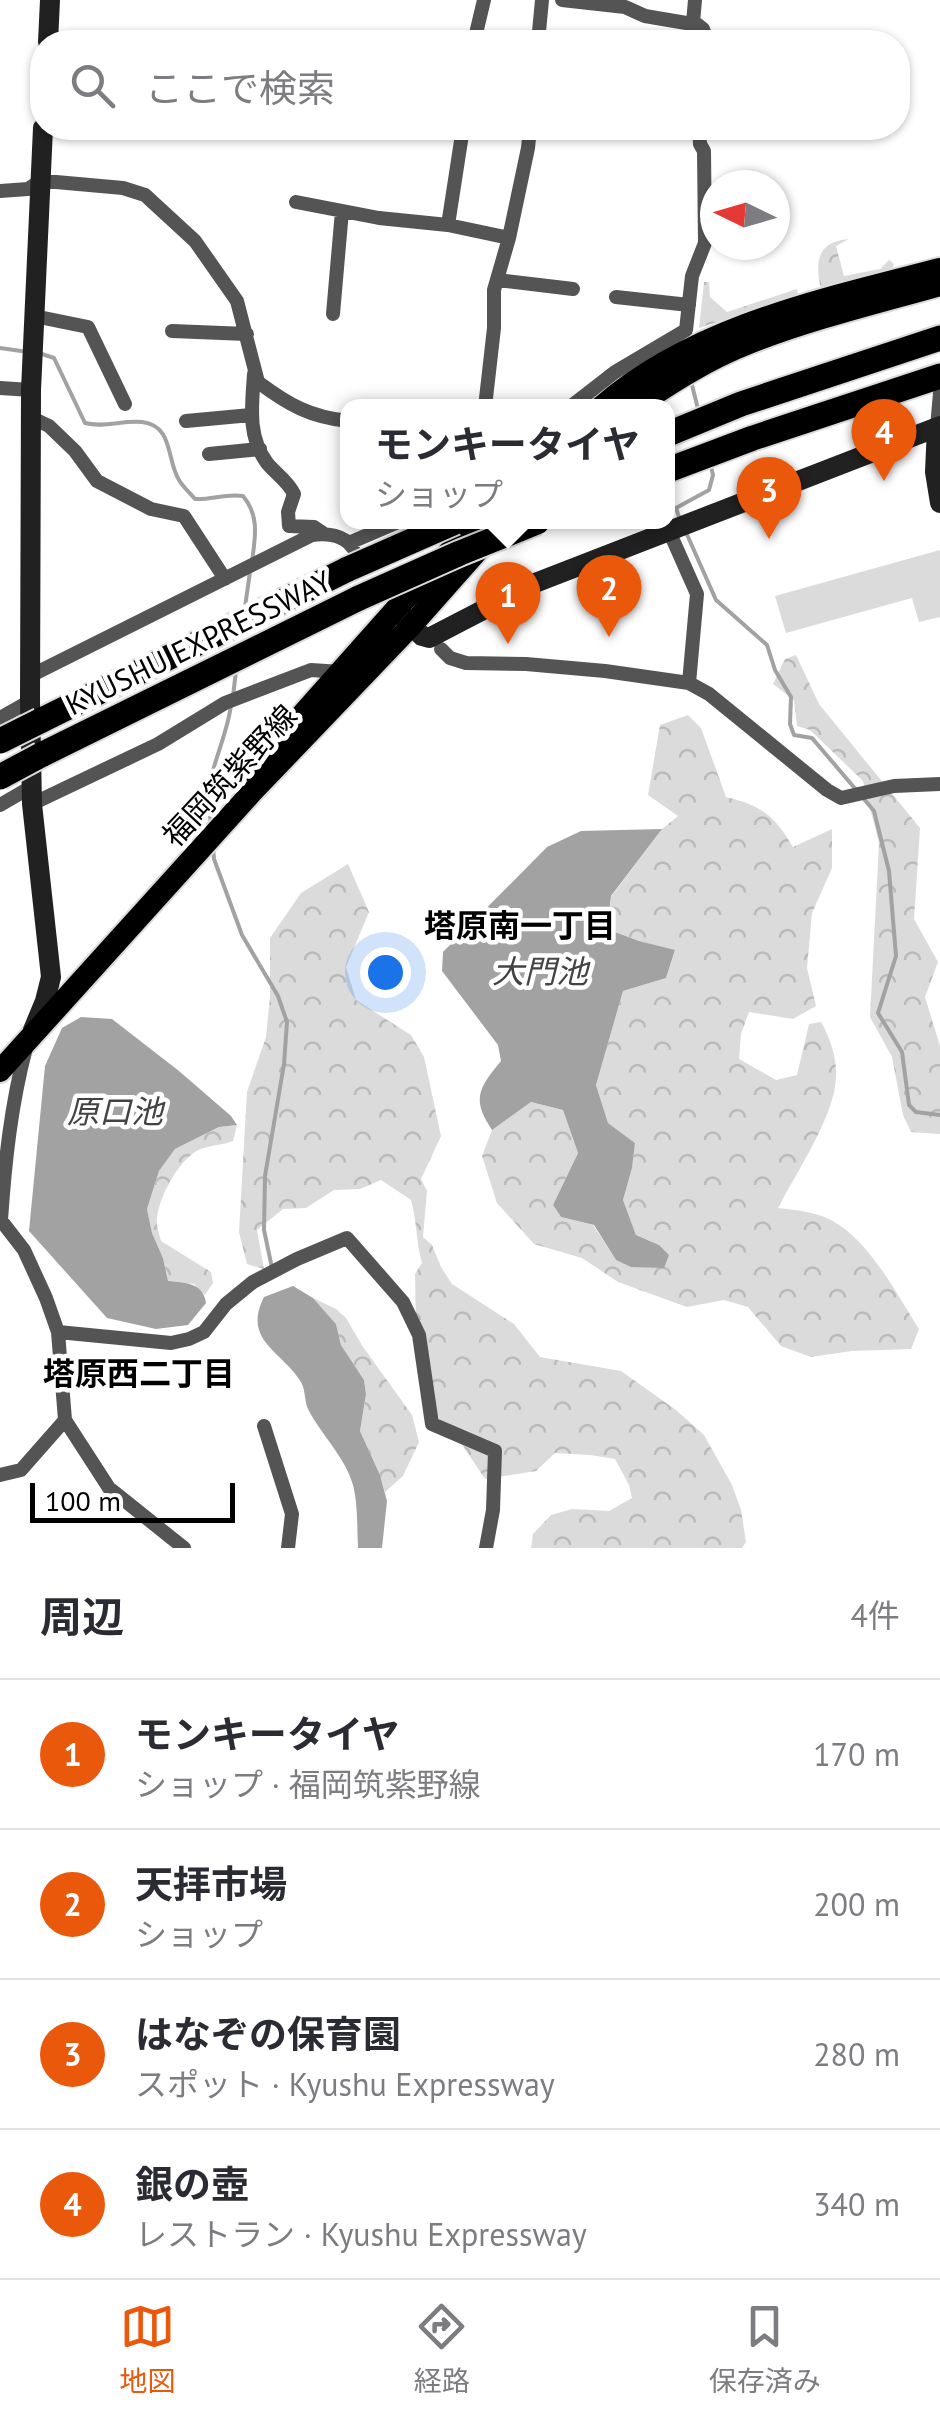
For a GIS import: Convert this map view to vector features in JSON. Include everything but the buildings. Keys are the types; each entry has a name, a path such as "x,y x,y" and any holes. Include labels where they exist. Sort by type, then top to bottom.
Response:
{"highway":[{"path":"675,431 741,404 940,338"},
{"path":"675,467 940,376"},
{"name":"KYUSHU EXPRESSWAY","path":"0,741 35,711 350,553 431,529"},
{"name":"KYUSHU EXPRESSWAY","path":"0,777 359,598 519,529"}],"main road":[{"path":"623,394 679,355 737,328 838,295 940,269"},
{"path":"623,394 748,343 940,286"},
{"name":"福岡筑紫野線","path":"0,1071 254,792 404,617 472,529"},
{"name":"福岡筑紫野線","path":"0,1049 342,672 496,529"}],"street":[{"path":"49,30 50,0"},
{"path":"477,30 484,0"},
{"path":"539,30 540,0"},
{"path":"562,0 625,7 645,16 694,23 703,30"},
{"path":"694,23 696,0"},
{"path":"42,140 30,390 30,676 35,711 32,796 50,978 17,1081 0,1219 24,1250 58,1332 65,1420 109,1488 184,1548"},
{"path":"448,225 462,140"},
{"path":"486,399 494,290 529,140"},
{"path":"623,394 686,330 692,276 705,242 704,151 700,140"},
{"path":"0,192 28,189 40,182 123,188 145,195 195,240 237,301 258,382 307,413 340,420"},
{"path":"296,202 509,238"},
{"path":"333,314 342,211"},
{"path":"497,280 574,290"},
{"path":"616,297 689,306"},
{"path":"34,316 88,327 125,404"},
{"path":"172,331 247,334"},
{"path":"254,373 254,438 264,460 294,494 288,512 290,526 314,526 350,553 387,529"},
{"path":"0,388 30,390"},
{"path":"940,394 935,472 940,502"},
{"path":"186,421 251,415"},
{"path":"30,417 49,426 75,451 97,481 151,509 184,516 224,579"},
{"path":"675,523 939,427"},
{"path":"210,454 260,450"},
{"path":"404,617 428,638 536,583 660,529"},
{"path":"668,529 697,594 688,683"},
{"path":"30,676 312,535 323,533"},
{"path":"441,649 450,658 466,664 604,670 688,683 709,694 841,798 894,786 940,784"},
{"path":"0,805 32,796 158,744 225,703 311,670 342,672"},
{"path":"0,718 35,711"},
{"path":"58,1332 171,1343 189,1339 204,1332 226,1304 253,1282 347,1238 403,1302 419,1335 432,1424 495,1451 493,1510 486,1548"},
{"path":"0,1475 21,1470 65,1420"},
{"path":"264,1426 292,1514 288,1548"}],"green space":[{"path":"849,239 836,246 844,276 880,269 889,260 894,264 892,270 821,290 820,255 830,244"},
{"path":"704,282 709,282 710,297 727,312 797,289 798,296 699,328"},
{"path":"940,550 940,617 919,622 912,598 786,633 775,596"},
{"path":"796,655 819,704 920,828 914,919 938,962 925,997 940,1046 940,1134 911,1132 903,1115 892,1057 870,1017 879,843 863,781 810,730 797,726 794,700 773,684 785,659"},
{"path":"688,715 701,728 726,797 766,813 793,847 832,829 832,868 812,913 807,968 816,1006 793,1019 749,1012 741,1034 739,1059 776,1080 797,1075 809,1024 821,1022 834,1055 834,1091 822,1125 778,1208 825,1217 858,1240 881,1268 919,1329 911,1349 811,1357 781,1346 748,1307 724,1300 687,1307 618,1282 582,1258 534,1244 497,1203 482,1156 492,1130 531,1102 563,1110 578,1153 553,1205 561,1217 593,1225 616,1260 659,1245 636,1235 623,1200 635,1143 608,1123 596,1085 623,991 666,978 675,951 607,929 611,897 662,829 678,816 648,795 660,725"},
{"path":"348,864 369,912 346,967 356,1000 411,1035 424,1057 441,1136 421,1179 427,1191 423,1237 432,1245 452,1284 514,1324 540,1357 621,1371 704,1435 741,1510 746,1542 742,1548 531,1548 533,1534 551,1515 572,1509 609,1511 632,1498 629,1485 615,1459 555,1453 536,1471 485,1479 439,1419 424,1387 416,1329 415,1274 422,1263 413,1208 411,1200 381,1180 360,1189 334,1190 306,1208 283,1209 257,1230 264,1269 247,1264 239,1232 247,1092 266,1037 270,938 301,893"},
{"path":"237,1125 233,1141 193,1153 179,1168 157,1217 161,1241 211,1272 213,1283 205,1295 194,1284 168,1281 147,1209 159,1171 175,1149 219,1127"},
{"path":"313,1298 346,1318 412,1415 419,1442 403,1476 385,1492 360,1431 366,1394 364,1380 341,1345 336,1324"}],"water":[{"name":"大門池","path":"662,829 611,896 607,929 675,950 666,978 623,991 596,1085 608,1123 635,1143 623,1200 636,1235 659,1245 669,1255 664,1268 631,1267 616,1260 594,1225 561,1217 553,1205 578,1153 563,1110 531,1102 492,1130 485,1119 480,1094 501,1061 498,1045 442,971 443,952 547,847 581,831"},
{"name":"原口池","path":"81,1017 112,1019 179,1071 237,1125 219,1127 175,1149 159,1171 147,1209 168,1281 192,1285 204,1296 206,1303 188,1325 156,1329 107,1318 29,1231 45,1066 62,1028"},
{"path":"293,1286 313,1298 336,1324 341,1345 364,1380 366,1394 360,1431 387,1501 382,1548 358,1548 356,1500 349,1475 309,1411 301,1382 261,1335 258,1312 264,1297"}],"waterway":[{"path":"0,348 28,352"},
{"path":"42,354 54,358 85,423 152,425 164,437 175,472 195,499 243,496 254,519 252,562"},
{"path":"691,381 698,409"},
{"path":"679,517 676,508 709,490 713,475 710,463"},
{"path":"685,530 716,600 767,645 775,670 791,697 790,724 794,735 812,738 858,792"},
{"path":"245,607 250,572"},
{"path":"233,696 236,671"},
{"path":"211,823 209,787 231,705"},
{"path":"864,799 874,811 889,871 896,956 878,1013 902,1052 909,1105 916,1112 940,1115"},
{"path":"213,847 242,935 278,996 287,1022 265,1176 264,1230 272,1268"}],"place":[{"name":"銀の壺","path":"884,481"},
{"name":"はなぞの保育園","path":"769,539"},
{"name":"天拝市場","path":"609,637"},
{"name":"モンキータイヤ","path":"508,644"}],"district":[{"name":"塔原南一丁目","path":"520,925"},
{"name":"塔原西二丁目","path":"139,1373"}]}
